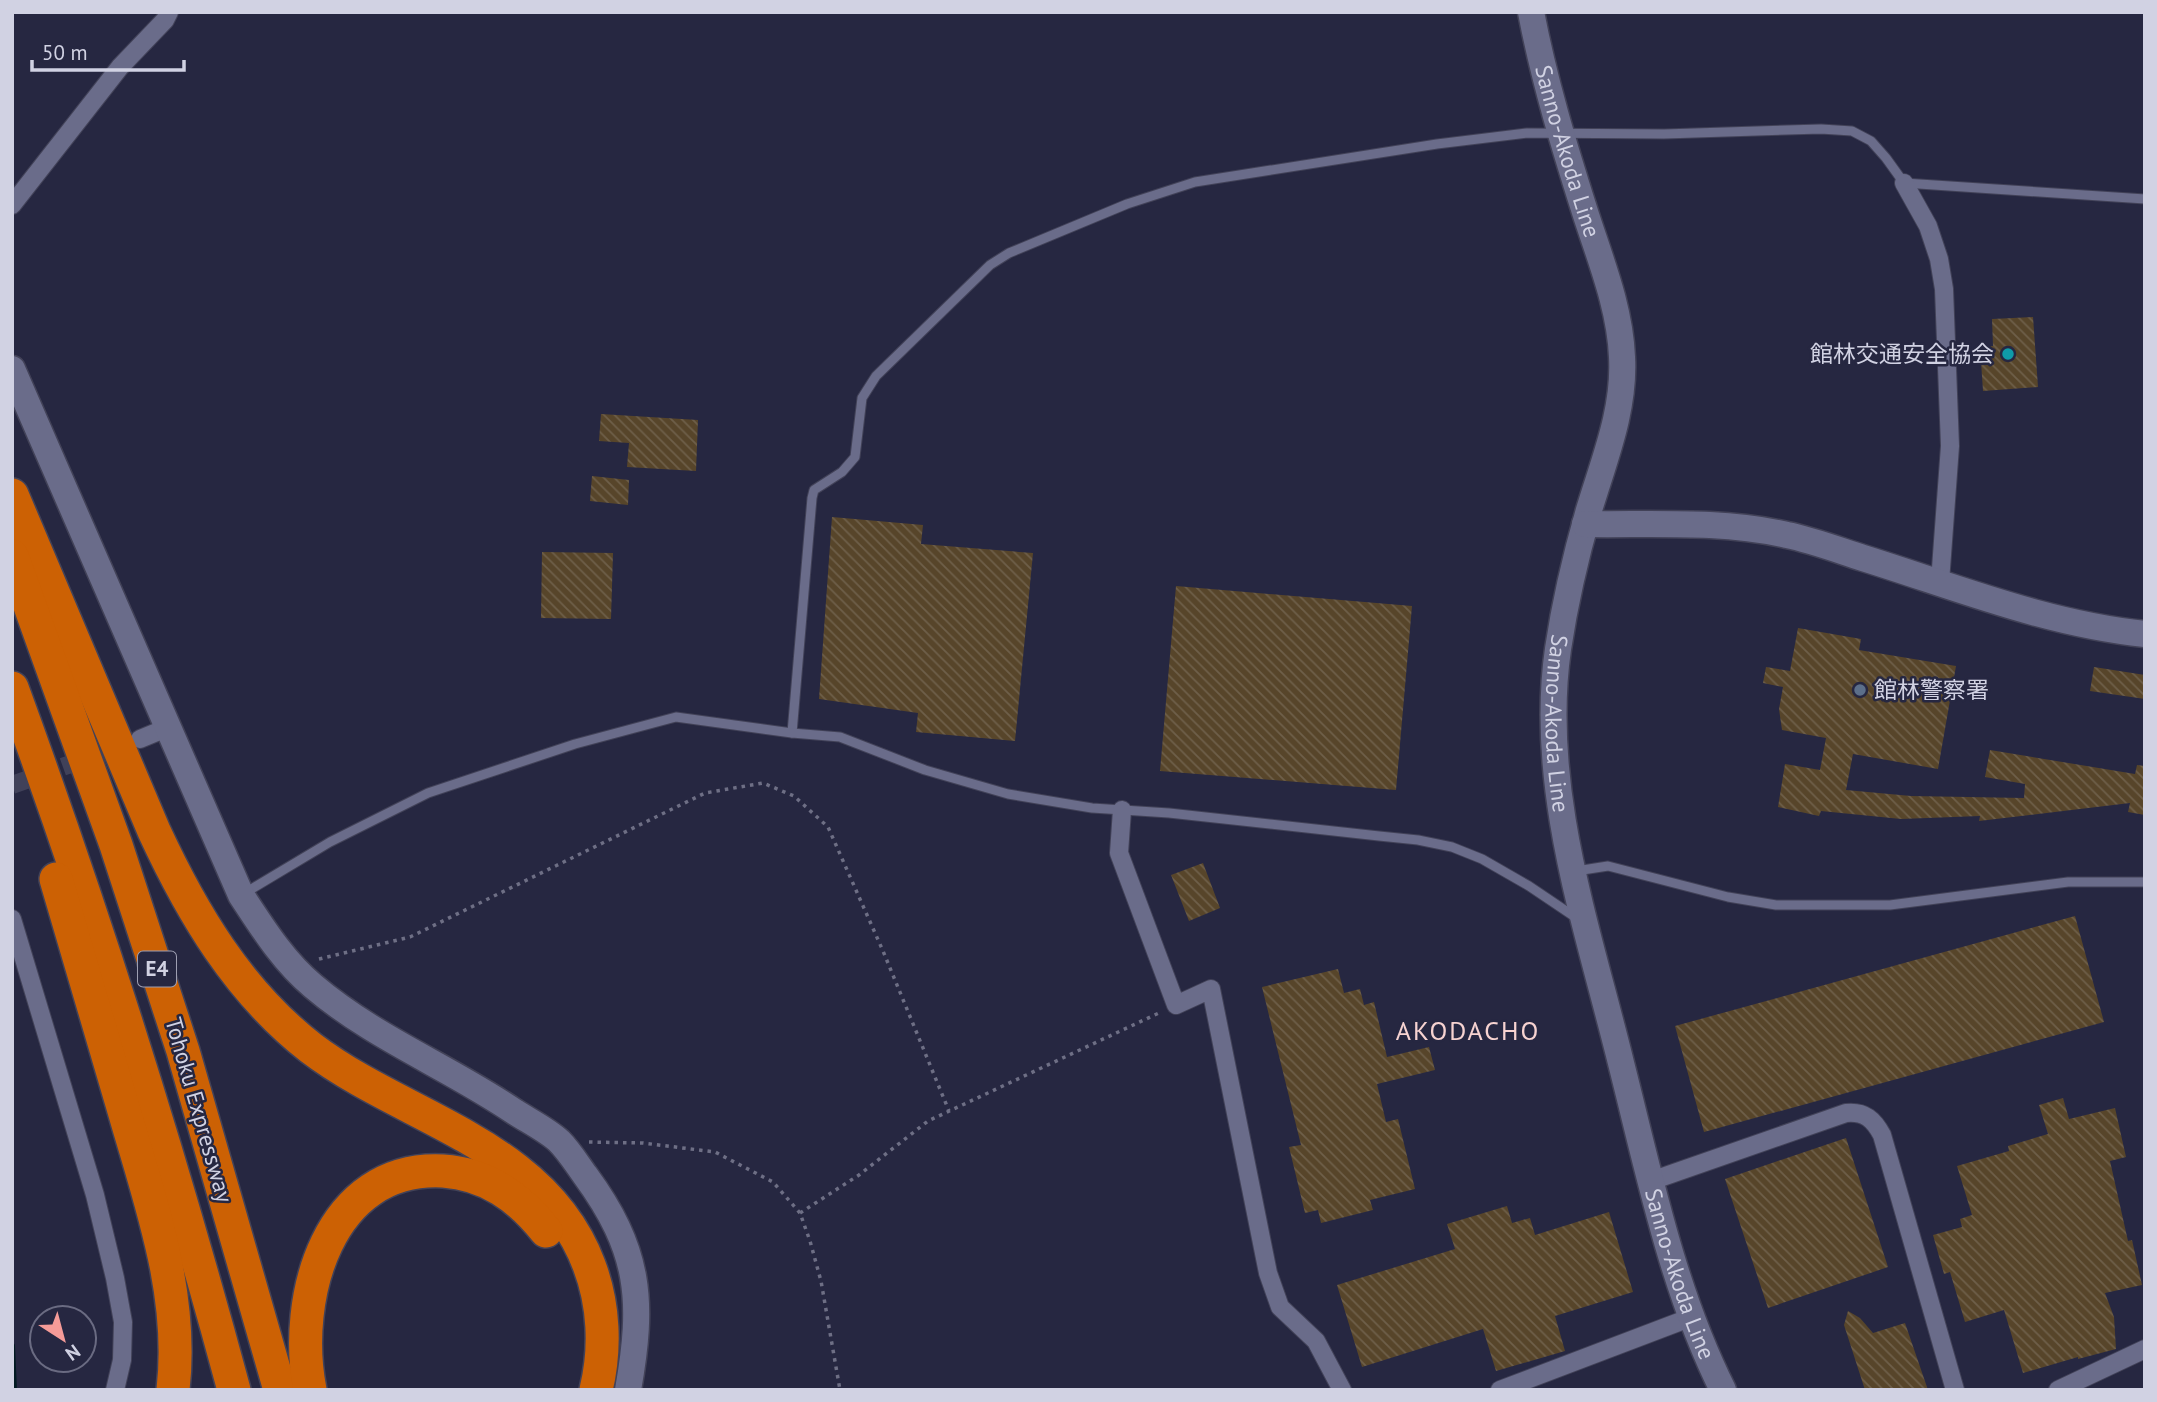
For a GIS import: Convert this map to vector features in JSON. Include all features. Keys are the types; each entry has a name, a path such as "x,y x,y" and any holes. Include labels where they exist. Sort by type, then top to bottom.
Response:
{"highway":[{"path":"12,495 154,831 174,873 219,951 248,987 310,1047 341,1068 500,1157 530,1180 553,1204 574,1232 596,1283 601,1311 602,1344 596,1390"},
{"name":"Tohoku Expressway","path":"12,555 112,832 183,1051 280,1390"},
{"path":"14,694 53,869 167,1267 175,1329 176,1366 173,1390"},
{"name":"Tohoku Expressway","path":"14,694 104,954 177,1189 234,1390"},
{"path":"310,1390 306,1340 309,1295 317,1263 332,1232 349,1209 370,1191 400,1177 428,1171 464,1174 483,1179 506,1191 528,1209 548,1234 564,1260 574,1287 579,1318 580,1352 574,1390"}],"street":[{"path":"12,205 120,68 165,20 169,12"},
{"name":"Sanno-Akoda Line","path":"1531,12 1540,60 1561,134 1618,318 1622,356 1622,391 1616,421 1570,581 1560,636 1554,692 1556,774 1586,924 1651,1181 1692,1317 1723,1390"},
{"path":"1904,183 1928,226 1939,259 1944,289 1950,446 1940,582"},
{"path":"12,369 241,895 274,946 312,985 377,1033 480,1088 559,1141 606,1204 631,1258 637,1301 635,1350 628,1390"},
{"path":"1585,524 1712,524 1788,535 1940,582 2001,604 2112,631 2145,634"},
{"path":"140,739 169,727"},
{"path":"1122,810 1119,853 1176,1005 1211,989 1268,1273 1280,1307 1316,1341 1342,1390"},
{"path":"12,919 91,1181 115,1278 123,1322 122,1360 116,1390"},
{"path":"1651,1181 1846,1114 1857,1112 1867,1116 1882,1135 1955,1390"},
{"path":"1500,1390 1692,1317"},
{"path":"2058,1390 2145,1349"}],"lane":[{"path":"792,733 814,490 842,472 855,457 862,398 876,376 990,265 1009,253 1127,204 1195,182 1437,144 1527,133 1664,134 1821,130 1853,131 1871,141 1904,183 2145,199"},
{"path":"241,895 330,842 428,793 575,744 677,717 840,737 925,771 1008,794 1092,808 1418,840 1452,847 1482,859 1529,886 1586,924"},
{"path":"1574,872 1608,866 1728,897 1776,905 1889,905 2068,882 2145,882"}],"path":[{"path":"293,966 410,937 705,793 763,783 794,796 828,827 949,1111"},
{"path":"800,1213 859,1175 928,1121 1176,1005"},
{"path":"559,1141 643,1143 715,1152 774,1182 800,1213 821,1282 840,1390"}],"building":[{"name":"館林交通安全協会","path":"2033,317 2038,387 1983,391 1980,347 1993,346 1992,319"},
{"path":"601,414 698,420 696,471 627,467 629,443 599,441"},
{"path":"592,476 629,480 628,505 590,501"},
{"path":"832,517 923,525 921,544 1033,553 1015,741 916,732 918,713 819,699"},
{"path":"542,552 613,553 611,619 541,618"},
{"path":"1176,586 1412,606 1396,790 1160,771"},
{"path":"1798,628 1861,639 1859,650 1956,666 1938,769 1853,754 1846,790 1911,796 2024,798 2025,784 1985,777 1990,750 2135,774 2137,765 2145,766 2145,815 2128,812 2130,803 1979,821 1980,816 1901,819 1821,811 1819,816 1778,807 1785,764 1820,770 1826,738 1782,730 1779,709 1783,687 1763,683 1766,667 1790,671"},
{"path":"2094,667 2145,675 2145,699 2090,691"},
{"path":"1203,863 1220,908 1189,921 1171,875"},
{"path":"2075,916 2104,1022 1704,1132 1675,1026"},
{"path":"1338,969 1344,993 1360,989 1364,1005 1374,1002 1387,1057 1429,1047 1435,1070 1377,1084 1386,1122 1398,1119 1415,1189 1370,1200 1373,1210 1321,1223 1318,1210 1305,1213 1289,1147 1301,1145 1262,987"},
{"path":"2063,1098 2069,1119 2115,1108 2126,1157 2110,1161 2128,1241 2132,1240 2142,1285 2105,1293 2114,1317 2116,1349 2023,1373 2004,1310 1965,1322 1950,1272 1944,1274 1933,1235 1962,1227 1960,1219 1972,1215 1957,1166 2009,1151 2008,1146 2048,1134 2039,1105"},
{"path":"1846,1138 1888,1267 1768,1308 1725,1179"},
{"path":"1507,1206 1512,1223 1530,1218 1535,1235 1609,1212 1633,1292 1555,1316 1565,1351 1496,1371 1483,1329 1362,1367 1337,1285 1455,1249 1447,1224"},
{"path":"1848,1311 1860,1318 1873,1333 1905,1323 1928,1390 1865,1390 1844,1325"}],"waterway":[{"path":"12,1346 14,1390"}],"tunnel":[{"path":"12,785 124,745"}],"place":[{"name":"館林交通安全協会","path":"2008,354"},
{"name":"館林警察署","path":"1860,690"}],"district":[{"name":"AKODACHO","path":"1468,1031"}]}
